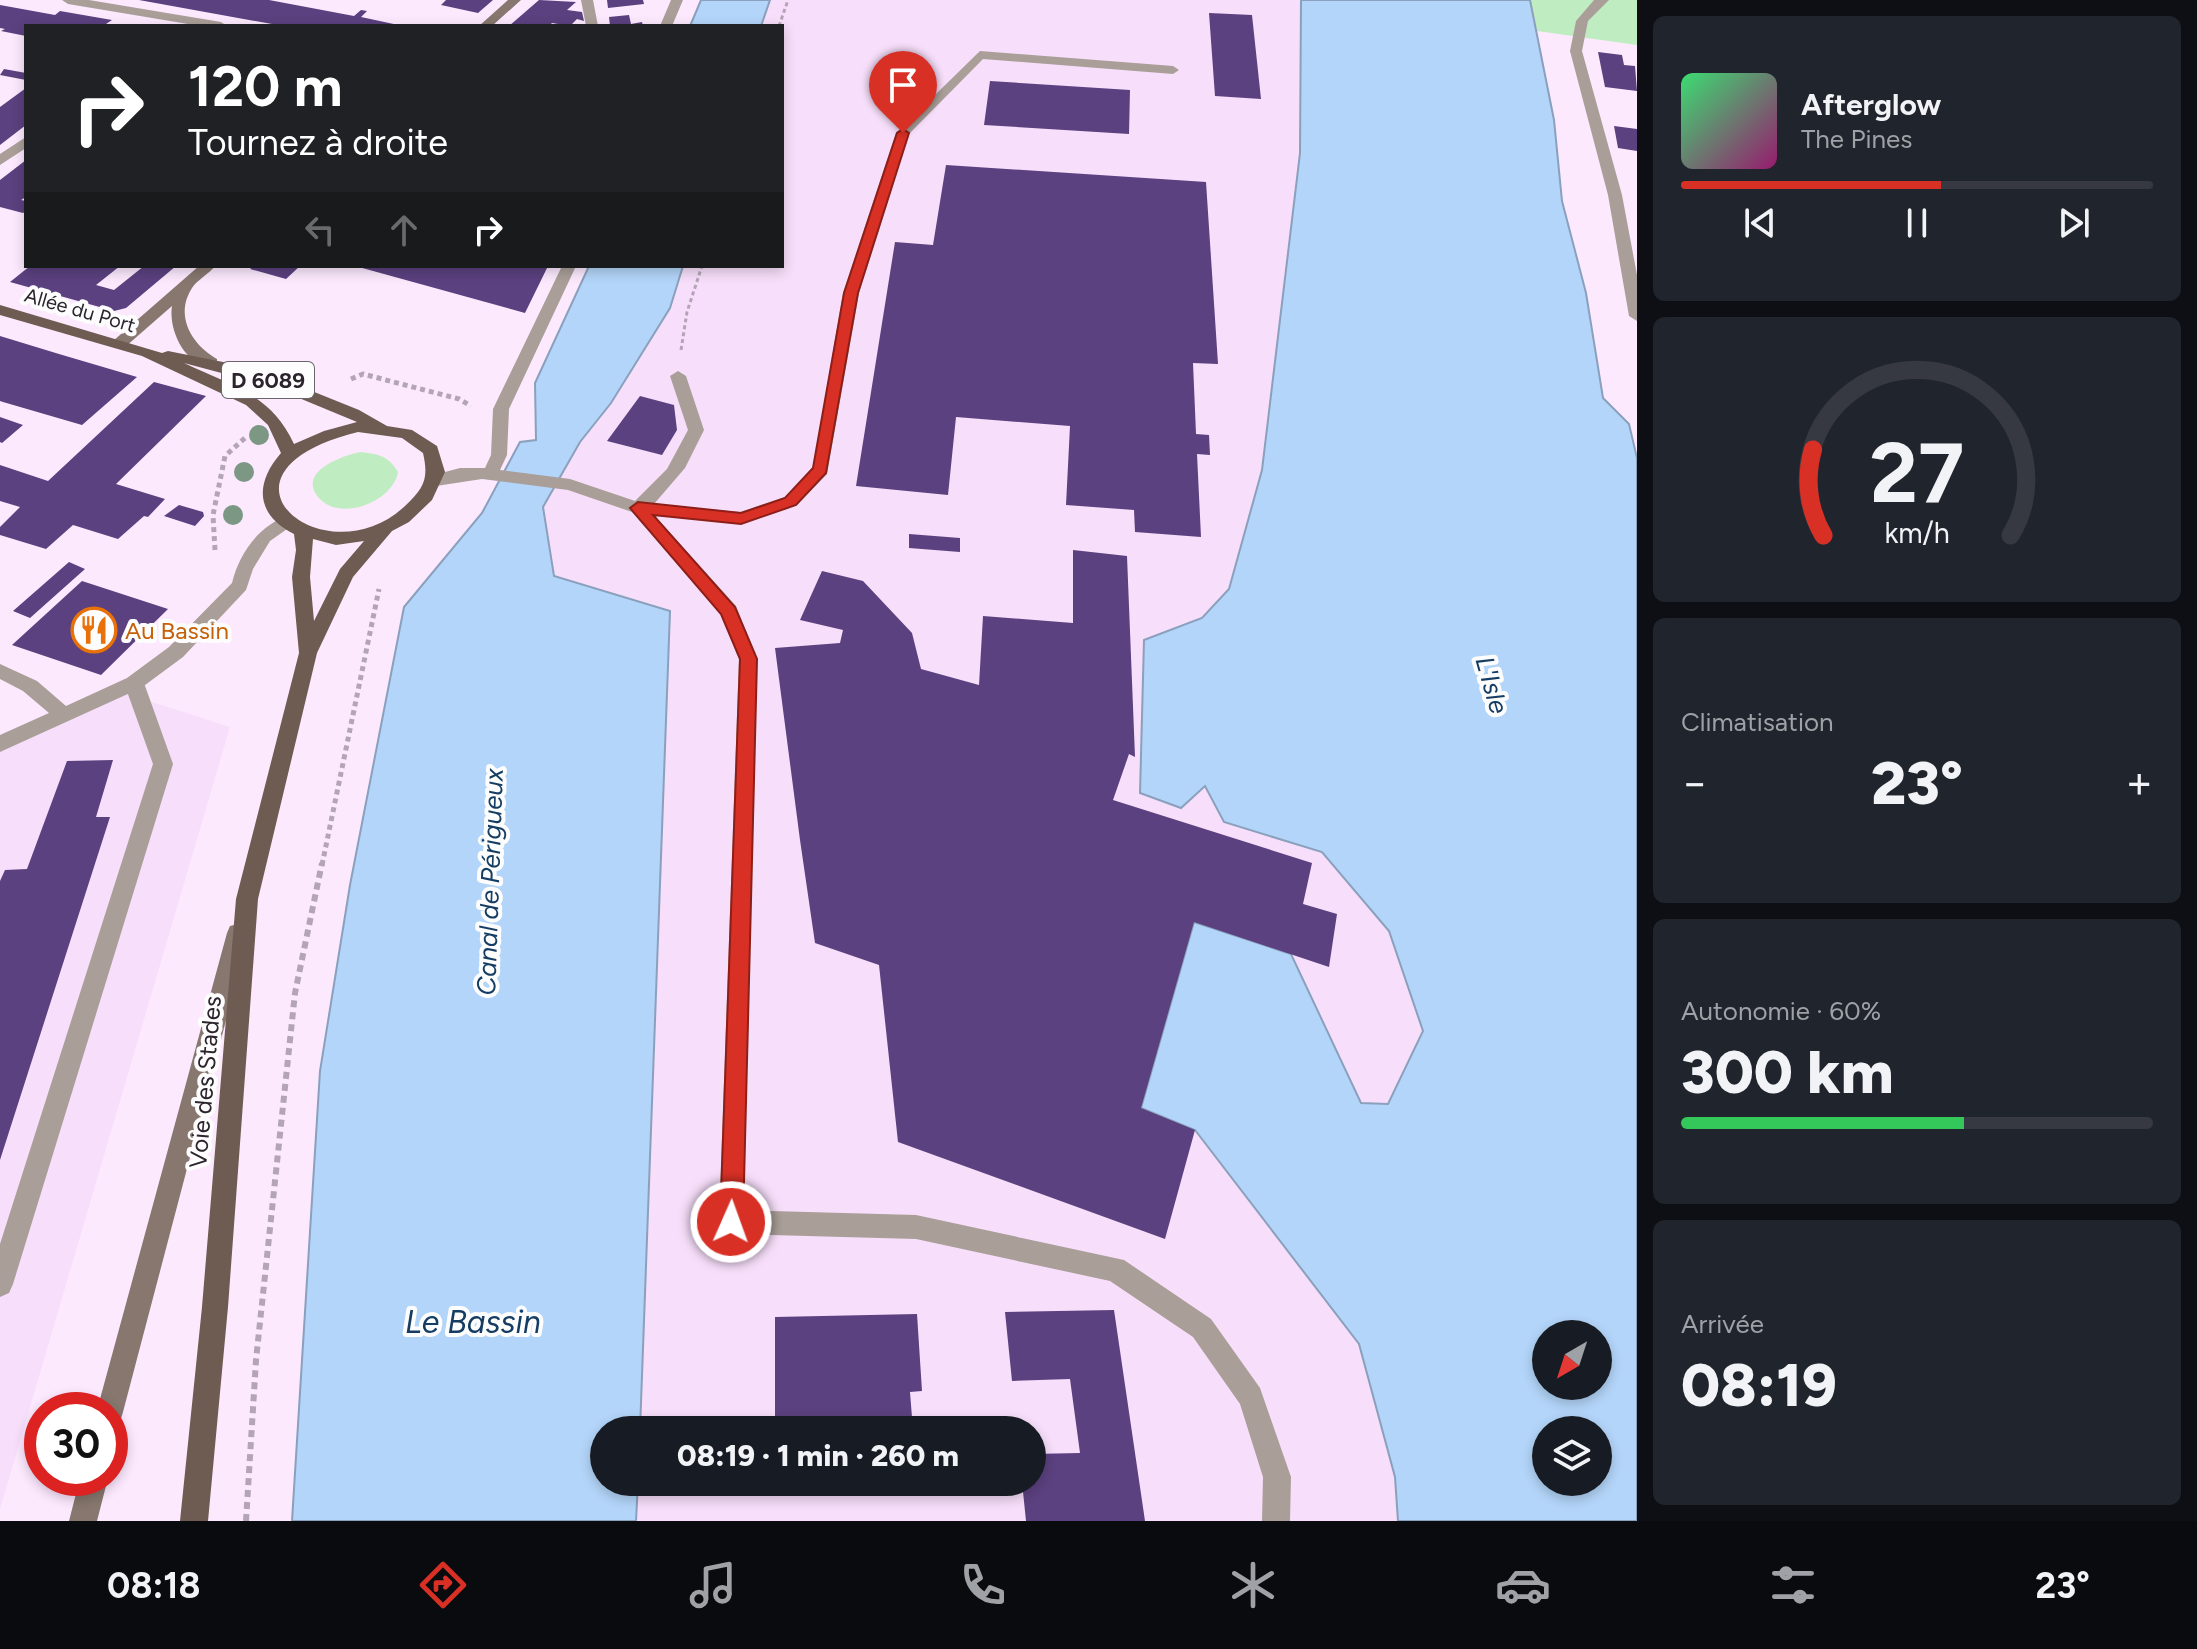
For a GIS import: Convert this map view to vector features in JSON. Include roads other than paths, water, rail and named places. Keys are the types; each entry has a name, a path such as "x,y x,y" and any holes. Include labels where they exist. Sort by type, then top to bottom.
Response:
{"main road":[{"path":"487,24 515,0"},
{"path":"119,344 206,268"},
{"path":"186,285 178,314 178,331 189,349 211,362"},
{"name":"Allée du Port","path":"0,310 148,353 252,401 275,422 290,455"},
{"name":"Allée du Port","path":"148,353 211,362 320,397 383,427"},
{"path":"358,427 383,427 407,433 421,442 432,453 437,466 436,480 427,499 409,515 385,528 343,536 296,527 276,511 271,497 272,483 290,455 332,432 358,427"},
{"name":"Voie des Stades","path":"296,527 305,550 301,577 308,653"},
{"name":"Voie des Stades","path":"194,1521 216,1292 247,899 308,653 346,574 385,528"},
{"path":"115,1392 247,899"},
{"path":"83,1521 89,1496"}],"street":[{"path":"68,0 183,23"},
{"path":"587,0 592,24"},
{"path":"667,24 677,0"},
{"path":"1603,0 1592,5 1577,27 1576,51 1615,195 1637,316"},
{"path":"436,480 460,474 570,485 638,508 741,518 791,501 821,470 851,293 903,133 980,55 1173,70"},
{"path":"0,161 24,143"},
{"path":"492,476 499,455 501,409 568,268"},
{"path":"638,508 666,484 684,461 696,430 678,376"},
{"path":"638,508 729,611 748,659 731,1222 916,1227 1115,1269 1202,1328 1251,1397 1277,1477 1276,1521"},
{"path":"0,741 134,683 176,652 240,585 244,569 264,537 296,527"},
{"path":"0,671 30,686 64,715"},
{"path":"0,1284 163,764 134,683"}],"water":[{"path":"701,0 770,0 762,24 691,24"},
{"name":"L'Isle","path":"1301,0 1530,0 1554,120 1562,201 1586,293 1603,398 1629,424 1637,458 1637,1521 1398,1521 1395,1477 1359,1344 1195,1130 1141,1108 1194,922 1291,954 1361,1103 1388,1104 1423,1031 1389,931 1322,852 1224,822 1205,786 1181,808 1140,793 1144,640 1202,618 1229,589 1262,470 1300,153"},
{"name":"Le Bassin","path":"588,268 682,268 670,308 611,403 580,442 543,507 554,576 670,611 641,1416 590,1416 590,1496 637,1496 636,1521 292,1521 320,1071 350,885 404,607 482,513 520,442 536,440 535,383"}],"place":[{"name":"Au Bassin","path":"94,630"}],"water label":[{"name":"Canal de Périgueux","path":"490,882"}]}
